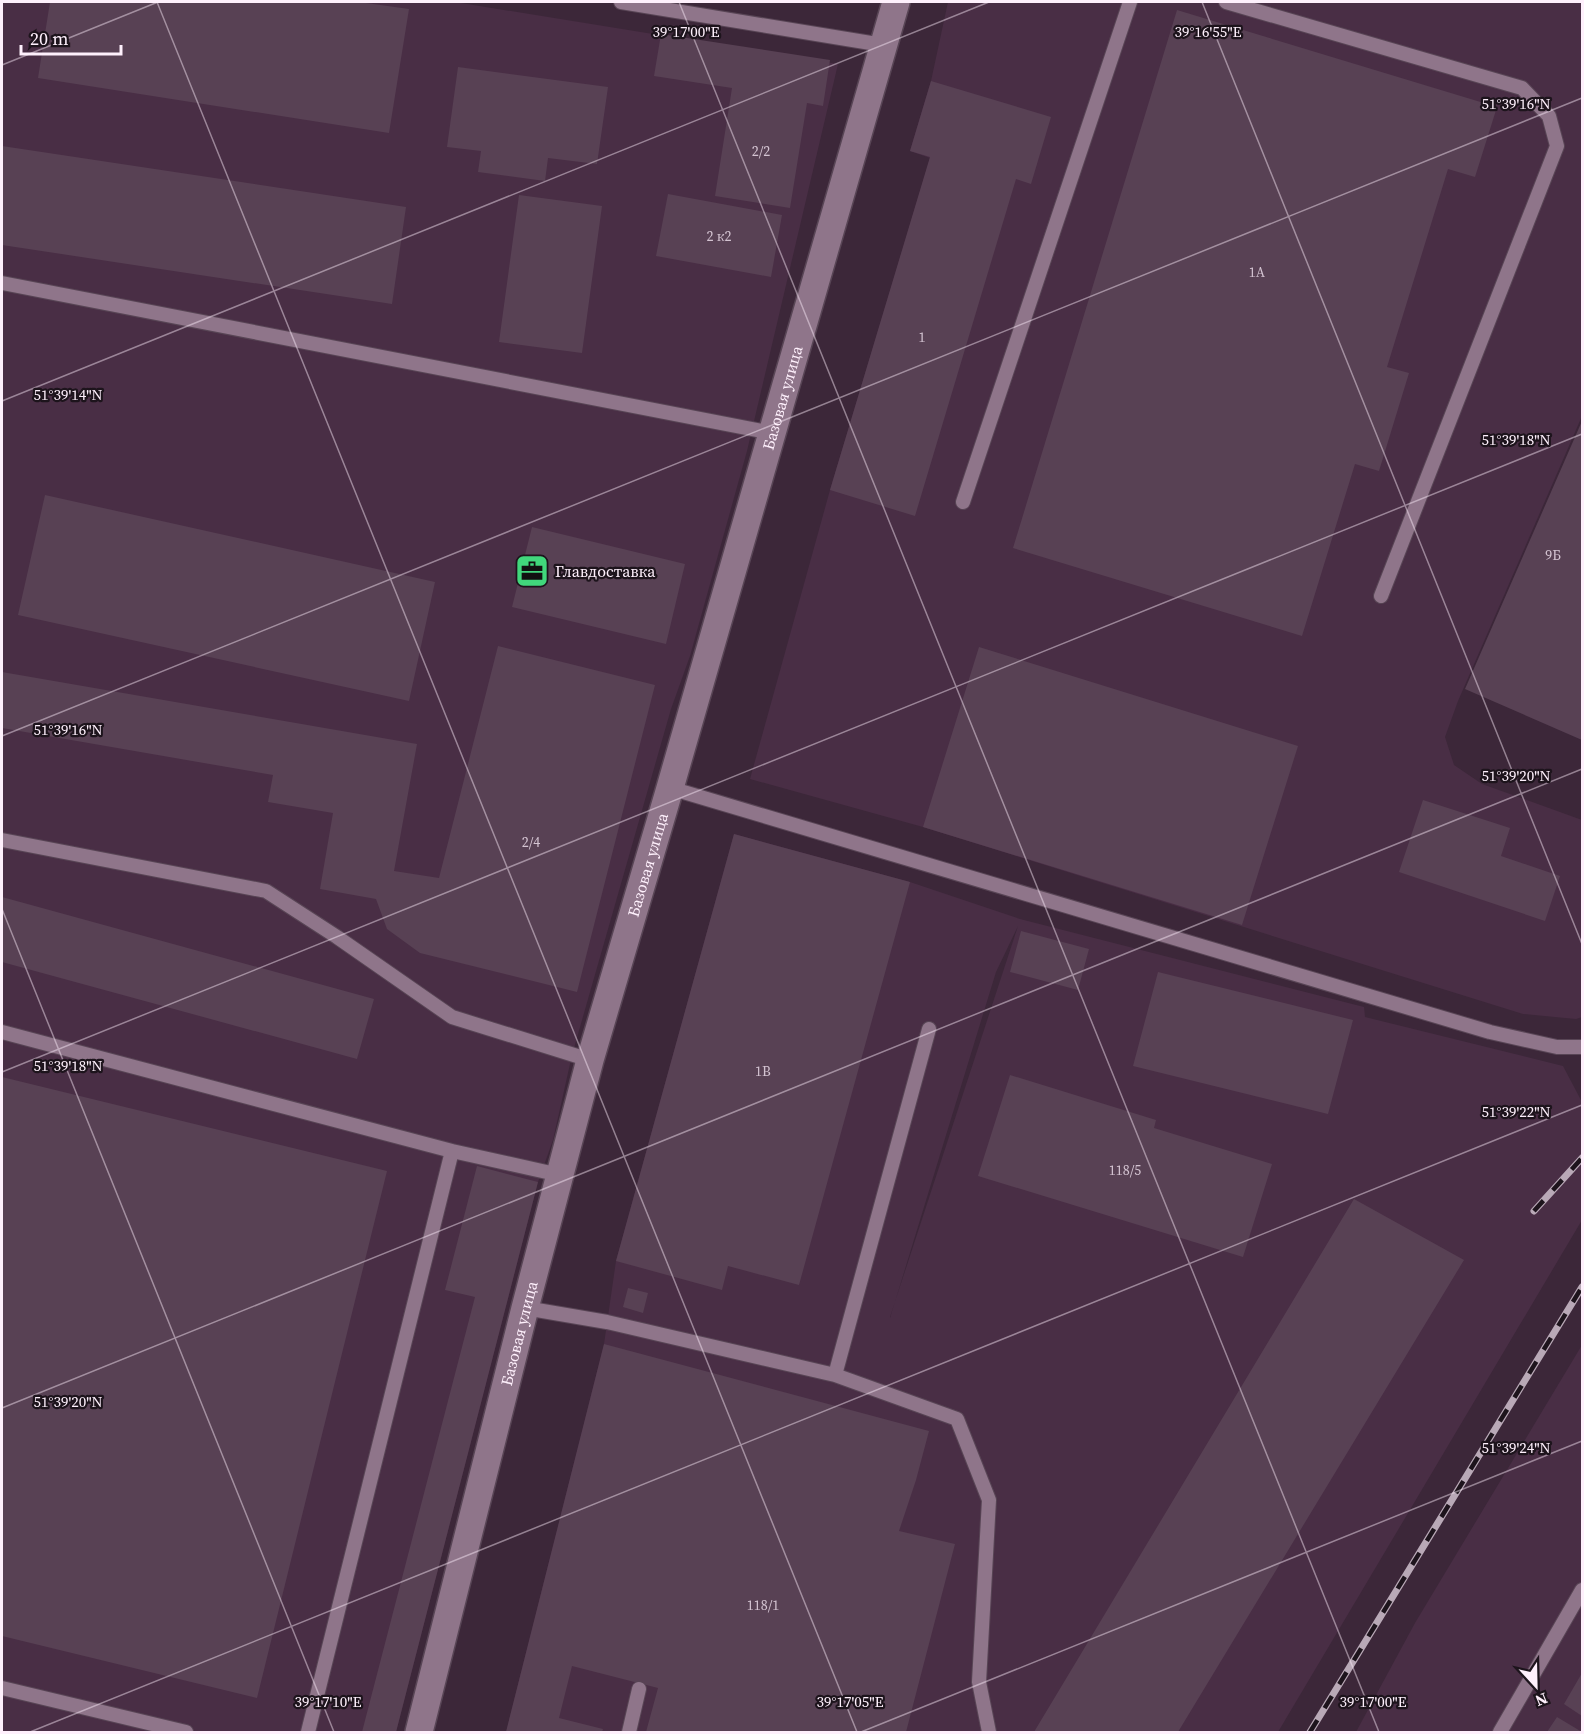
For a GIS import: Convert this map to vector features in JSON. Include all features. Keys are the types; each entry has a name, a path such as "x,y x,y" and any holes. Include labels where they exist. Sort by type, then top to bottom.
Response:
{"street":[{"name":"Базовая улица","path":"419,1732 525,1308 590,1060 896,2"}],"lane":[{"path":"621,2 884,45"},
{"path":"963,502 1130,2"},
{"path":"1226,2 1522,88 1549,116 1557,146 1381,596"},
{"path":"2,284 772,432"},
{"path":"670,788 1490,1032 1557,1047 1582,1047"},
{"path":"2,840 267,891 452,1017 590,1060"},
{"path":"835,1375 929,1029"},
{"path":"2,1032 452,1151 560,1175"},
{"path":"308,1732 452,1151"},
{"path":"525,1308 607,1322 835,1375 957,1419 989,1500 978,1682 989,1732"},
{"path":"1500,1732 1582,1590"},
{"path":"2,1688 186,1732"},
{"path":"629,1732 639,1689"}],"shaded area":[{"path":"2,2 455,2 838,64 747,451 690,656 671,709 572,1055 553,1140 538,1182 396,1732 2,1732"},
{"path":"948,2 1582,2 1582,416 1458,701 1445,737 1454,765 1482,784 1582,820 1582,1017 1576,1019 1523,1014 923,827 750,779 830,490 930,158 910,151 931,81"},
{"path":"734,834 910,882 1020,919 1364,1007 1365,1017 1563,1066 1582,1102 1582,1220 1278,1732 506,1732 604,1344 616,1261","holes":["1018,926 895,1302 996,972"]},
{"path":"1582,1345 1582,1732 1356,1732 1415,1623"}],"building":[{"path":"50,2 359,2 409,9 389,133 38,78"},
{"path":"1177,10 1497,107 1475,177 1448,169 1387,367 1409,373 1379,471 1355,464 1302,636 1013,548"},
{"path":"661,34 830,60 823,106 807,103 790,208 715,196 732,88 654,76"},
{"path":"458,67 608,87 597,164 548,158 545,181 478,172 481,151 447,147"},
{"path":"931,81 1051,117 1031,184 1016,179 915,516 830,490 930,157 910,151"},
{"path":"2,146 406,207 392,304 2,245"},
{"path":"668,194 782,215 771,277 656,256"},
{"path":"519,195 602,206 582,353 499,342"},
{"path":"1582,421 1582,740 1465,689"},
{"path":"45,495 435,582 409,701 18,615"},
{"path":"532,527 685,564 666,644 512,607"},
{"path":"498,646 655,685 577,992 420,953 387,929 376,899 320,889 333,813 268,802 273,775 2,728 2,672 417,744 394,871 439,878"},
{"path":"979,647 1298,746 1242,925 923,827"},
{"path":"1423,800 1510,828 1501,856 1560,876 1545,921 1399,872"},
{"path":"734,834 910,882 799,1285 728,1266 722,1290 616,1261"},
{"path":"2,897 374,999 357,1059 2,962"},
{"path":"1021,931 1089,949 1078,990 1010,972"},
{"path":"1158,972 1353,1020 1328,1114 1133,1066"},
{"path":"1010,1075 1156,1120 1154,1128 1272,1164 1243,1257 978,1176"},
{"path":"2,1077 387,1171 257,1698 2,1636"},
{"path":"477,1166 538,1182 396,1732 362,1732 475,1297 445,1290"},
{"path":"1354,1199 1464,1260 1178,1732 1034,1732"},
{"path":"628,1288 648,1293 643,1313 623,1307"},
{"path":"604,1344 929,1431 899,1531 955,1544 906,1732 646,1732 658,1688 572,1666 559,1718 603,1729 602,1732 506,1732"},
{"path":"1582,1673 1582,1716 1564,1704"},
{"path":"1557,1717 1582,1732 1547,1732"}],"railway":[{"path":"1534,1211 1582,1158"},
{"path":"1310,1732 1582,1287"}],"place":[{"name":"Главдоставка","path":"532,571"}]}
